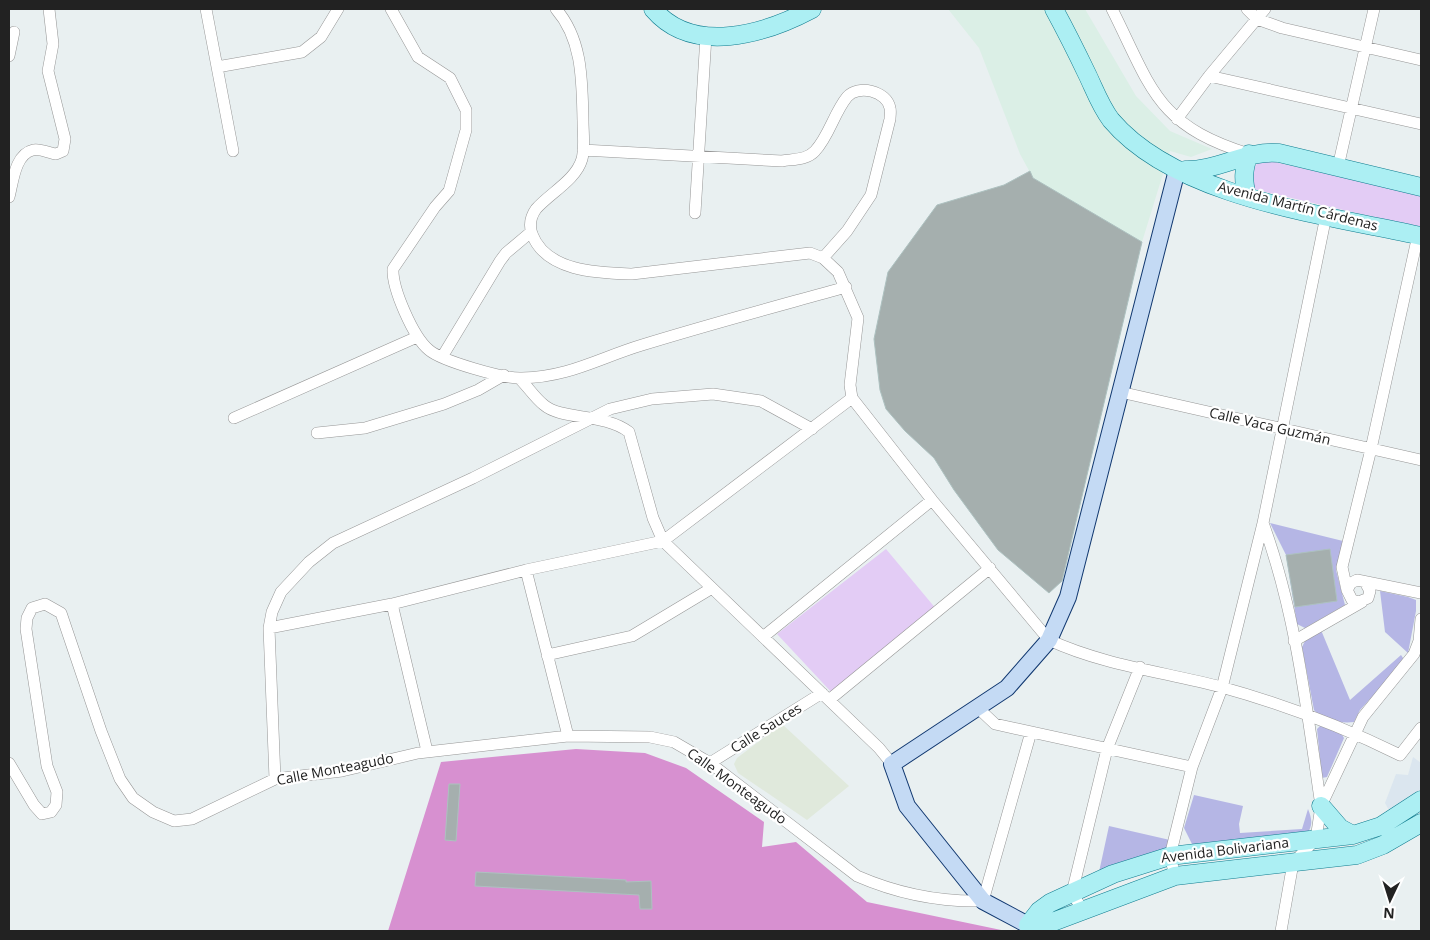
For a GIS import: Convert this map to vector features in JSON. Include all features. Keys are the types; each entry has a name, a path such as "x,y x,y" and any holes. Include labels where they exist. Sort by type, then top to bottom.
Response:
{"main road":[{"path":"653,9 662,20 675,28 706,36 732,35 768,29 812,9"},
{"name":"Avenida Martín Cárdenas","path":"1054,9 1110,118 1130,140 1150,155 1177,170 1247,196 1326,216 1419,236"},
{"name":"Avenida Martín Cárdenas","path":"1177,170 1201,170 1249,154 1263,152 1279,153 1421,185"},
{"path":"1247,196 1243,180 1243,168 1249,154"},
{"name":"Avenida Bolivariana","path":"1032,928 1039,911 1050,903 1132,867 1170,856 1353,836 1381,826 1421,800"},
{"path":"1321,806 1340,828 1353,836"},
{"name":"Avenida Bolivariana","path":"1032,928 1175,876 1357,855 1383,845 1421,823"}],"street":[{"path":"9,197 18,163 24,154 34,149 56,154 63,151 65,139 48,71 53,44 49,9"},
{"path":"206,9 233,151"},
{"path":"218,67 302,52 321,36 338,9"},
{"path":"391,9 418,57 450,78 466,110 466,130 463,148 449,191 435,207 393,269 393,280 417,337 429,351 442,357 504,375 520,378 552,376 578,370 626,350 846,286"},
{"path":"556,9 564,20 579,52 582,78 583,150 582,160 573,174 536,210 531,219 532,232 536,244 549,256 571,267 605,273 649,272 810,253 824,258 838,272 846,286 858,318 850,385 852,398 932,500 1048,640 1074,652 1222,688 1308,715 1355,733 1400,755 1421,728"},
{"name":"Avenida Martín Cárdenas","path":"1112,9 1152,90 1162,105 1177,119 1197,133 1221,146 1249,154"},
{"path":"1247,9 1257,19 1282,28 1421,60"},
{"path":"1177,119 1209,76 1265,9"},
{"path":"1338,167 1374,9"},
{"path":"9,56 14,32"},
{"path":"695,213 706,36"},
{"path":"1209,76 1421,124"},
{"path":"583,150 782,161 805,158 815,151 847,97 855,90 865,89 886,99 890,108 890,119 871,195 847,231 824,258"},
{"path":"892,764 1007,688 1048,640 1068,597 1177,170"},
{"path":"1175,876 1170,856 1192,767 1222,688 1263,523 1284,429 1326,216"},
{"path":"442,357 500,261 506,253 532,232"},
{"path":"1349,599 1342,567 1371,449 1419,236"},
{"path":"234,418 417,337"},
{"path":"317,433 365,428 444,404 478,390 504,375"},
{"path":"520,378 544,405 553,411 610,421 629,432 653,518 663,541 879,748 892,764 907,806 983,901 1032,928"},
{"name":"Calle Vaca Guzmán","path":"1120,392 1421,460"},
{"path":"275,779 269,628 272,612 281,592 309,562 333,542 461,484 610,409 652,399 713,394 761,401 812,429"},
{"path":"269,628 392,604 526,570 663,541 852,398"},
{"path":"763,637 932,500"},
{"path":"1263,523 1278,563 1294,641 1308,715 1321,806"},
{"name":"Calle Sauces","path":"710,763 826,697 990,568"},
{"path":"526,570 568,736"},
{"path":"1344,578 1421,593"},
{"path":"1349,599 1350,584 1361,581"},
{"path":"1361,581 1370,591 1365,600"},
{"path":"1294,641 1349,599 1365,600 1387,586"},
{"path":"548,655 632,636 712,588"},
{"name":"Calle Monteagudo","path":"9,763 34,805 42,814 51,812 56,805 57,792 46,766 26,629 27,618 32,608 45,604 61,613 120,779 133,798 153,812 174,821 192,819 275,779 342,771 427,752 568,736 650,737 674,742 710,763 857,876 881,886 954,902 983,901"},
{"path":"392,604 427,752"},
{"path":"1281,931 1293,863 1316,839 1321,806 1363,717 1414,654 1420,642 1421,620"},
{"path":"1082,909 1072,893 1107,749 1140,667"},
{"path":"978,708 995,724 1192,767"},
{"path":"983,901 1031,732"}],"shaded area":[{"path":"948,9 1085,9 1136,96 1170,131 1212,149 1191,157 1170,151 1142,242 1033,178 1020,154 979,48"},
{"path":"1261,161 1270,161 1421,195 1421,228 1253,189 1253,170"},
{"path":"1270,523 1343,541 1336,570 1345,605 1305,628 1297,624 1286,555"},
{"path":"886,549 937,610 835,696 777,634"},
{"path":"1380,591 1416,600 1416,611 1408,653 1385,632"},
{"path":"1321,630 1350,700 1401,655 1405,661 1360,710 1354,722 1332,721 1314,710 1302,647 1305,641"},
{"path":"782,724 849,786 807,820 738,773 734,764 737,758"},
{"path":"1320,726 1341,733 1344,738 1327,777 1322,778 1317,729"},
{"path":"576,749 645,753 686,768 764,822 762,847 796,842 867,902 1006,931 388,931 441,762"},
{"path":"1413,757 1421,763 1421,791 1391,814 1385,803 1396,774 1408,775"},
{"path":"1194,795 1243,806 1239,824 1240,833 1302,829 1308,809 1311,825 1307,834 1198,846 1192,844 1184,828"},
{"path":"1109,826 1170,840 1168,853 1099,872"}],"building":[{"path":"1030,171 1033,178 1142,242 1062,581 1049,593 998,550 954,490 934,458 905,431 886,409 880,390 874,339 888,272 937,205 1004,185"},
{"path":"1330,549 1337,601 1295,607 1286,555"},
{"path":"449,784 460,784 456,841 445,840"},
{"path":"476,872 626,880 626,882 651,881 652,909 640,909 639,895 475,886"}]}
